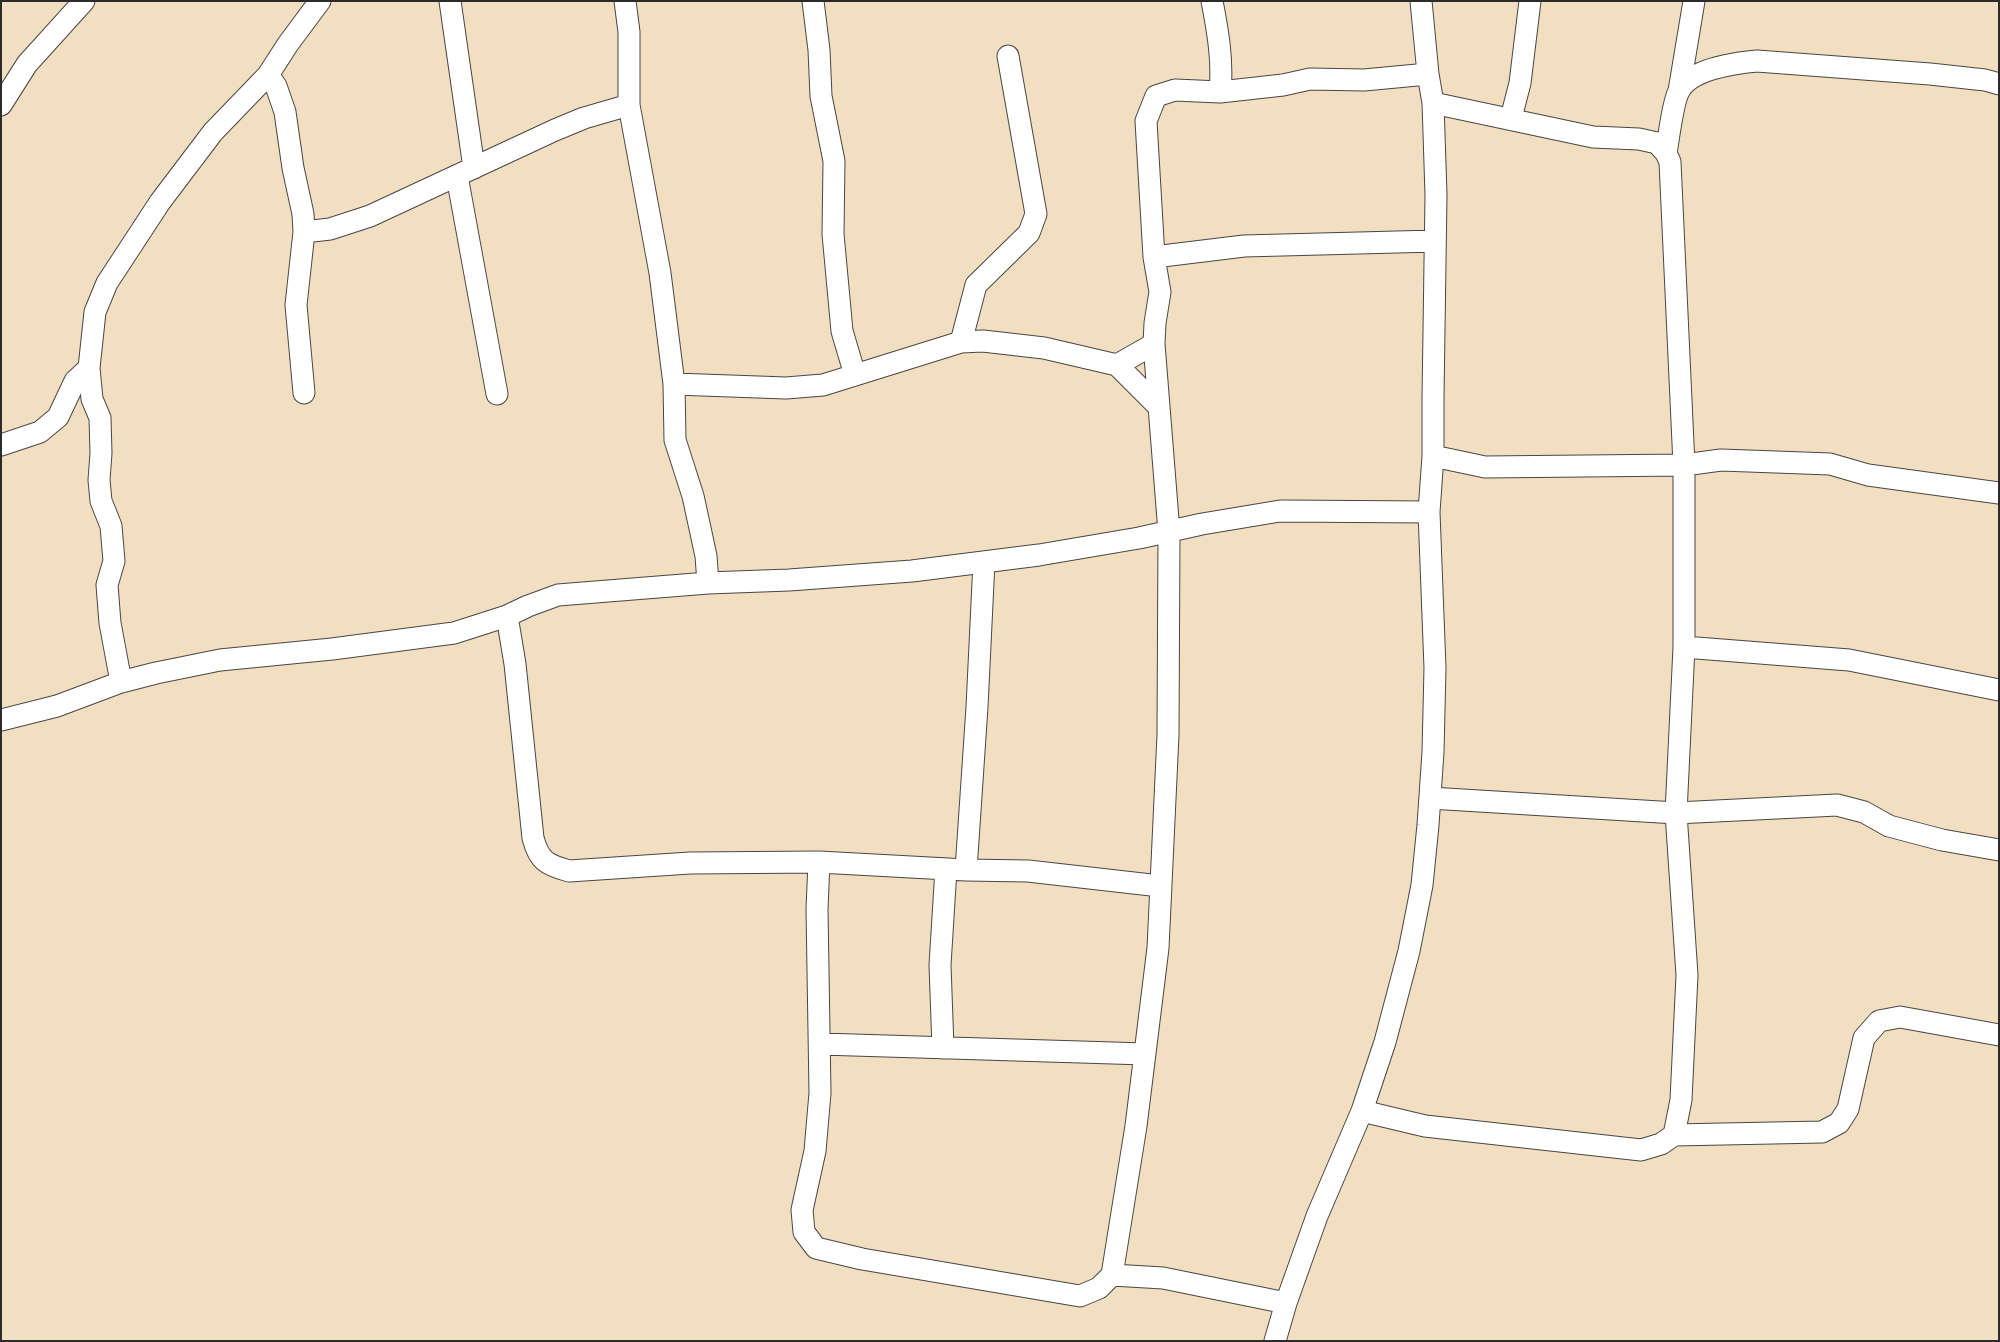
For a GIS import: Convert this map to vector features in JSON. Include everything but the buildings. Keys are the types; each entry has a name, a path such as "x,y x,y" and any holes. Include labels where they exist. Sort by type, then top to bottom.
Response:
{"street":[{"path":"1,105 27,64 84,1"},
{"path":"121,682 110,623 107,586 114,561 111,526 101,501 98,480 101,453 100,418 92,399 89,368 95,312 107,283 160,202 213,132 268,76 288,44 320,1"},
{"path":"450,1 465,172 498,394"},
{"path":"625,1 629,32 629,106 660,273 674,384 675,440 693,496 706,556 708,583"},
{"path":"813,1 819,50 821,96 834,162 833,234 842,331 855,374"},
{"path":"1212,1 1220,42 1222,74 1220,92"},
{"path":"1275,1341 1286,1303 1317,1216 1362,1111 1385,1042 1409,951 1422,884 1430,798 1435,668 1429,512 1433,456 1436,195 1433,103 1428,74 1422,1"},
{"path":"1511,118 1520,83 1530,1"},
{"path":"1666,153 1679,91 1694,1"},
{"path":"960,342 976,285 1028,233 1036,214 1008,56"},
{"path":"1679,91 1695,75 1734,64 1757,60 1940,75 1986,80 1999,84"},
{"path":"819,862 817,909 821,1044 820,1092 815,1150 802,1210 804,1232 816,1248 862,1259 1080,1296 1099,1288 1112,1275 1136,1126 1158,948 1168,735 1169,532 1154,344 1160,292 1154,257 1146,121 1156,96 1175,90 1220,92 1283,85 1310,79 1364,80 1428,74"},
{"path":"268,76 276,86 285,112 292,168 302,214 304,232 296,305 304,393"},
{"path":"1433,103 1593,136 1639,139 1657,144 1666,153 1670,162 1684,466 1684,647 1676,813 1687,975 1681,1100 1674,1135"},
{"path":"304,232 330,229 370,216 584,118 629,106"},
{"path":"1154,257 1244,246 1435,241"},
{"path":"674,384 786,388 823,384 960,342 983,341 1044,348 1117,365 1159,407"},
{"path":"1117,365 1154,344"},
{"path":"1,445 40,432 58,417 75,381 89,368"},
{"path":"1433,456 1485,467 1684,466 1721,460 1830,464 1868,475 1999,493"},
{"path":"1,720 57,706 121,682 220,660 332,649 454,633 507,616 558,595 708,583 789,580 912,571 1039,556 1202,524 1280,511 1429,512"},
{"path":"943,1048 940,965 956,869 977,707 984,562"},
{"path":"507,616 515,664 533,838 540,855 550,866 569,871 690,862 819,862 1028,871 1160,886"},
{"path":"1684,647 1849,660 1999,690"},
{"path":"1430,798 1676,813 1837,805 1864,812 1889,826 1942,840 1999,850"},
{"path":"1362,1111 1425,1126 1641,1150 1662,1144 1674,1135 1822,1132 1839,1123 1848,1109 1864,1038 1879,1020 1900,1017 1999,1035"},
{"path":"821,1044 1144,1054"},
{"path":"1112,1275 1163,1278 1286,1303"}]}
